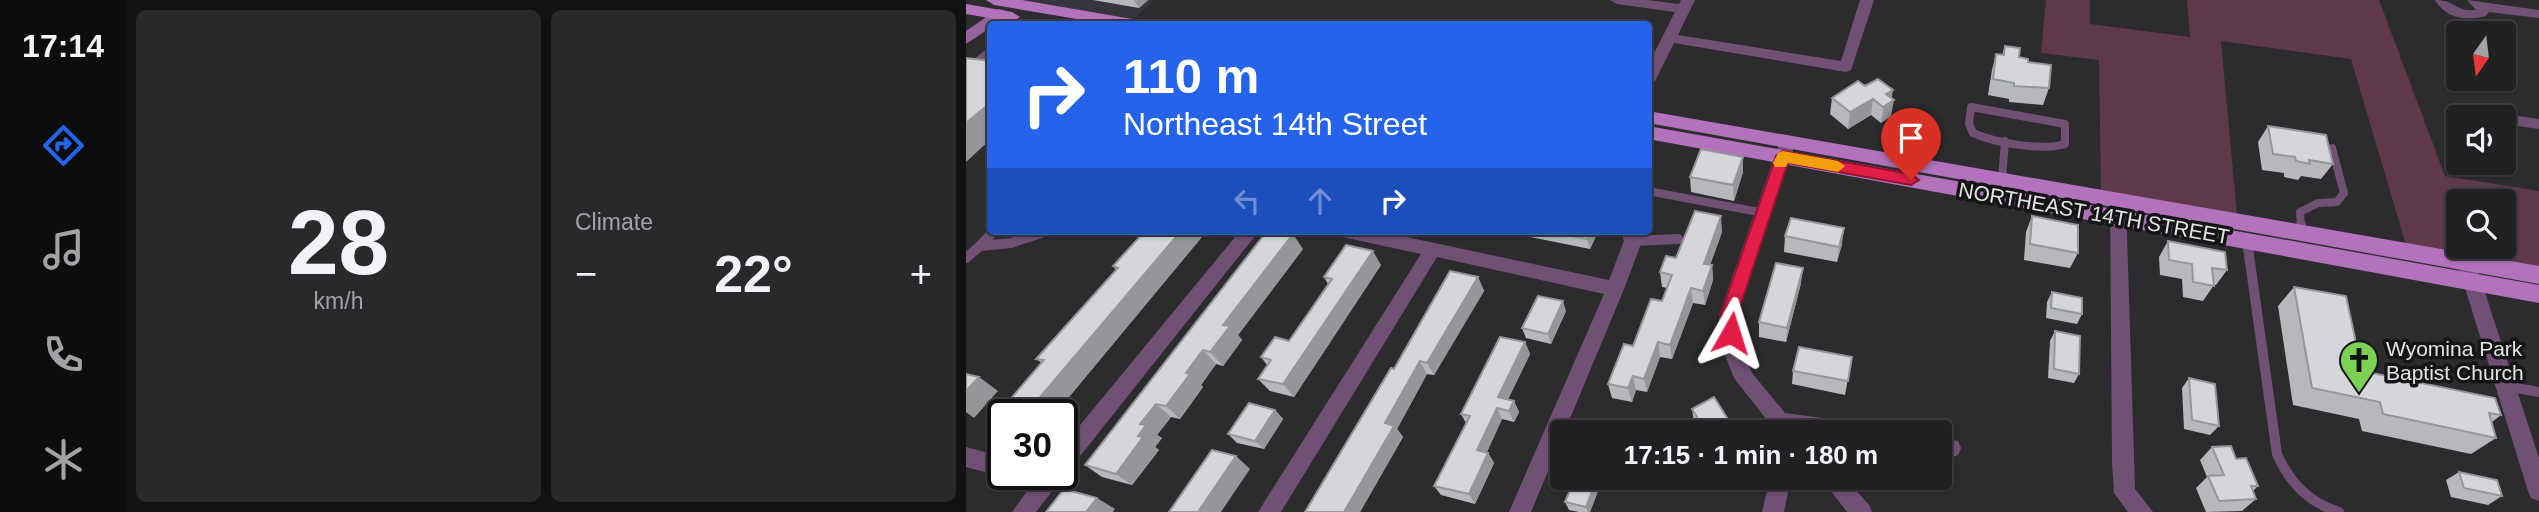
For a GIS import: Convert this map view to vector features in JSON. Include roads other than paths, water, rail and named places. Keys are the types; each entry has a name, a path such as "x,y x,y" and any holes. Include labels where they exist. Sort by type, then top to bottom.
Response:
{"main road":[{"path":"966,9 996,7 1015,2 1116,21"},
{"path":"996,7 1043,21"},
{"name":"NORTHEAST 14TH STREET","path":"1652,118 1785,149 2118,209 2301,232 2539,275"},
{"name":"NORTHEAST 14TH STREET","path":"1652,132 2002,179 2247,241 2539,294"}],"street":[{"path":"1617,0 1686,5 1652,73"},
{"path":"1670,38 1846,67 1867,0"},
{"path":"2442,0 2448,8 2465,15 2481,13 2478,3 2539,14"},
{"path":"966,39 996,7"},
{"path":"2516,121 2539,124"},
{"path":"1778,420 1744,378 1733,350 1728,316 1785,149"},
{"path":"2118,209 2122,462 2125,493 2142,512"},
{"path":"1078,438 1247,235"},
{"path":"1366,235 1615,289"},
{"path":"1520,512 1615,289 1631,236"},
{"path":"1269,512 1433,249"},
{"path":"2466,262 2539,491"},
{"path":"966,457 987,463"},
{"path":"1024,512 1038,490"},
{"path":"1773,512 1778,490"},
{"path":"1842,490 1861,512"}],"lane":[{"path":"966,71 970,64 987,53"},
{"path":"1971,107 2064,124 2066,132 2065,144 2051,148 2005,141 1988,140 1973,133 1969,124 1971,107"},
{"path":"2002,179 2005,141"},
{"path":"2301,232 2300,212 2318,203 2337,202 2344,193 2332,148"},
{"path":"1652,192 1764,213"},
{"path":"966,258 990,235"},
{"path":"980,246 1011,243 1035,235"},
{"path":"1631,236 1678,239"},
{"path":"2247,241 2277,454 2293,484 2321,506 2339,512"},
{"path":"2506,386 2539,392"}],"place":[{"name":"Wyomina Park Baptist Church","path":"2359,394"}]}
